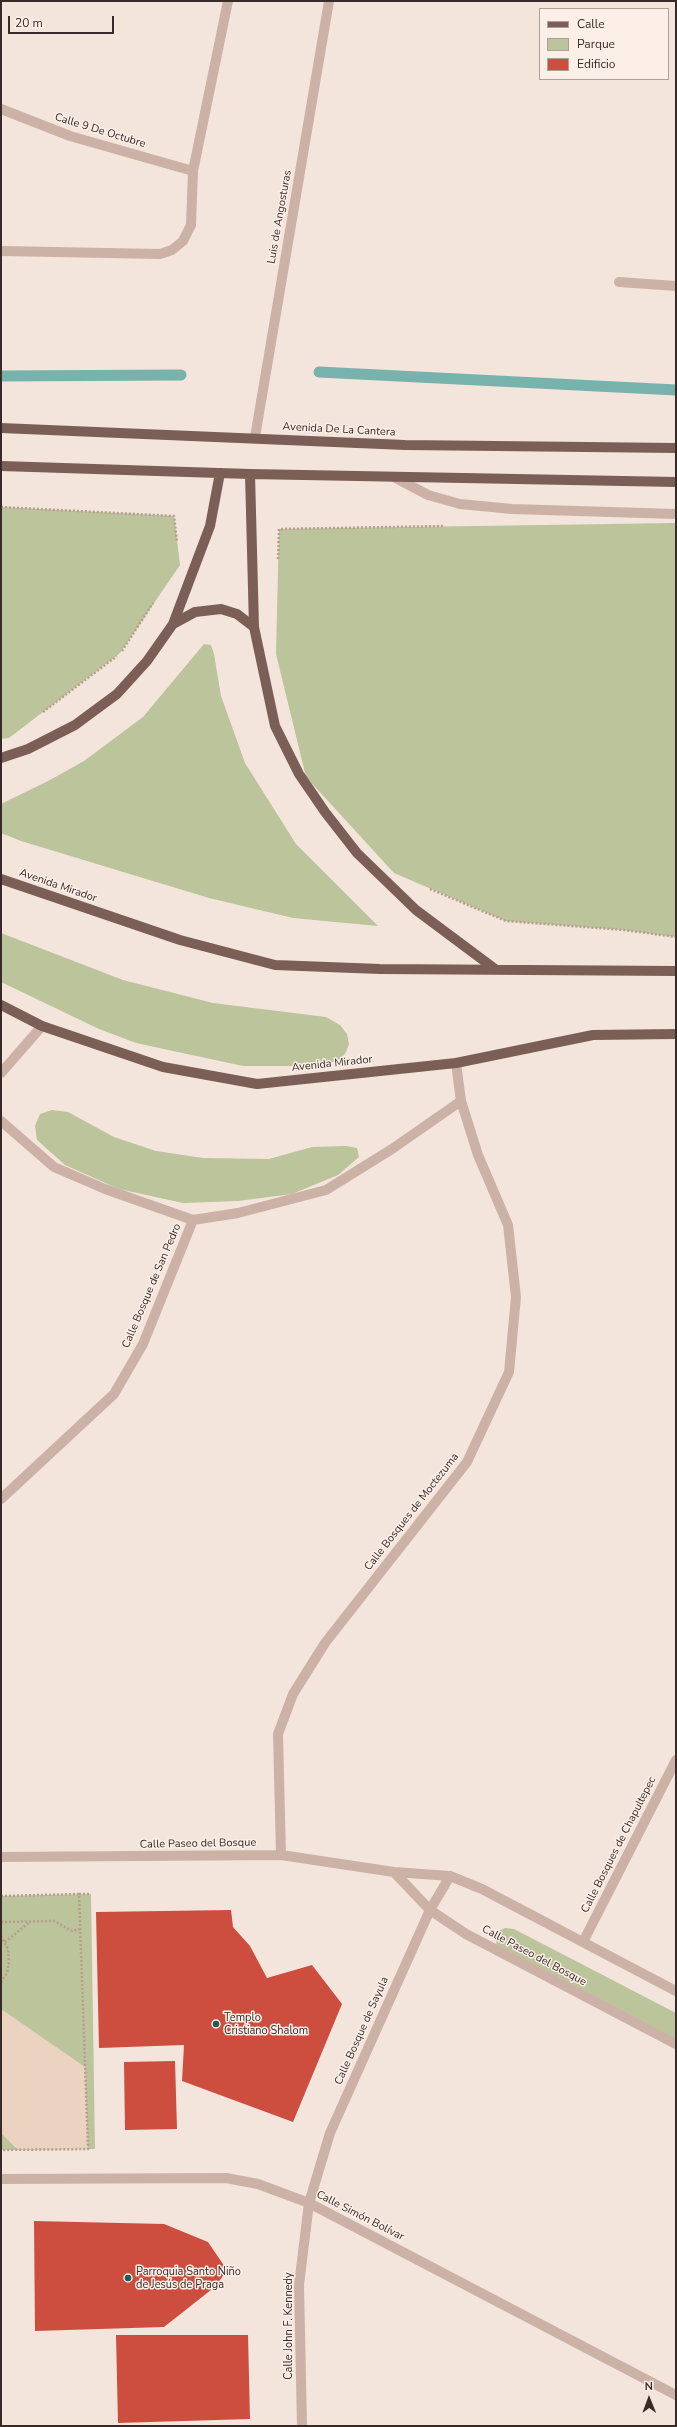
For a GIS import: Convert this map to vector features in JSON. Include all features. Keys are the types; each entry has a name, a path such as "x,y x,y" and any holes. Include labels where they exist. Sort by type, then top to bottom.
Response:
{"main road":[{"name":"Avenida De La Cantera","path":"1,428 255,437 405,445 676,448"},
{"path":"1,466 250,474 676,482"},
{"path":"1,758 28,749 75,726 117,694 147,661 173,624 210,526 220,472"},
{"path":"250,474 254,627 275,726 299,774 325,812 357,852 416,910 495,969"},
{"path":"173,624 195,612 221,609 237,614 254,627"},
{"name":"Avenida Mirador","path":"1,879 180,940 275,965 380,969 676,971"},
{"name":"Avenida Mirador","path":"1,1005 42,1026 163,1067 257,1084 456,1063 593,1035 676,1034"}],"street":[{"path":"1,251 160,254 172,250 183,241 191,225 193,171 228,1"},
{"name":"Luis de Angosturas","path":"255,437 329,1"},
{"name":"Calle 9 De Octubre","path":"1,109 70,136 193,171"},
{"path":"618,282 676,286"},
{"path":"394,477 428,495 460,504 512,509 676,514"},
{"path":"1,1073 42,1026"},
{"name":"Calle Bosques de Moctezuma","path":"280,1855 278,1734 293,1694 325,1643 467,1462 509,1372 516,1297 508,1225 478,1155 461,1101 456,1063"},
{"path":"1,1121 54,1167 105,1189 192,1220 238,1213 326,1190 392,1150 461,1101"},
{"name":"Calle Bosque de San Pedro","path":"1,1499 114,1394 143,1344 192,1220"},
{"name":"Calle Bosques de Chapultepec","path":"583,1942 676,1760"},
{"name":"Calle Paseo del Bosque","path":"1,1857 280,1855 394,1872 450,1876 482,1889 676,1991"},
{"name":"Calle Paseo del Bosque","path":"394,1872 430,1910 466,1934 676,2044"},
{"name":"Calle Bosque de Sayula","path":"310,2203 330,2133 430,1910 450,1876"},
{"name":"Calle Simón Bolívar","path":"1,2179 226,2178 258,2184 310,2203 676,2395"},
{"name":"Calle John F. Kennedy","path":"302,2426 300,2285 310,2203"}],"path":[{"path":"1,507 174,516 177,544"},
{"path":"278,560 279,529"},
{"path":"40,715 120,653 158,596"},
{"path":"429,888 506,921 624,930 676,937"},
{"path":"1,2149 88,2149 79,1894"},
{"path":"1,1896 92,1894"},
{"path":"1,1922 54,1921 72,1931 80,1929"},
{"path":"5,1942 30,1922"},
{"path":"1,1936 5,1942 9,1962 7,1974 1,1982"}],"green space":[{"path":"1,507 174,516 180,565 120,653 9,738 1,739"},
{"path":"676,523 676,937 624,930 506,921 394,873 306,777 276,654 279,529"},
{"path":"204,644 211,645 214,654 221,696 245,763 296,844 378,926 293,918 209,898 21,841 1,833 1,804 84,761 143,717"},
{"path":"1,933 123,980 213,1003 326,1017 340,1025 347,1034 349,1044 341,1059 322,1066 243,1066 136,1043 99,1029 1,982"},
{"path":"52,1110 68,1112 114,1137 156,1151 203,1158 269,1159 312,1147 346,1146 357,1148 359,1157 338,1175 292,1194 238,1201 183,1203 119,1189 65,1165 37,1140 35,1126 40,1114"},
{"path":"91,1894 95,2149 1,2150 1,1896"},
{"path":"505,1928 514,1929 676,2013 676,2039 497,1945 495,1938 498,1931"}],"shaded area":[{"path":"1,2009 85,2067 88,2149 17,2149 1,2133"}],"building":[{"name":"Templo Cristiano Shalom","path":"231,1910 233,1927 250,1946 267,1978 312,1965 342,2004 293,2122 182,2081 184,2045 99,2048 96,1912"},
{"path":"175,2061 177,2129 125,2130 124,2062"},
{"name":"Parroquia Santo Niño de Jesús de Praga","path":"34,2221 164,2224 208,2242 227,2270 216,2286 164,2327 35,2331"},
{"path":"116,2335 248,2335 250,2419 118,2423"}],"waterway":[{"path":"319,372 676,390"},
{"path":"1,376 181,375"}],"place":[{"name":"Templo Cristiano Shalom","path":"216,2024"},
{"name":"Parroquia Santo Niño de Jesús de Praga","path":"128,2278"}]}
